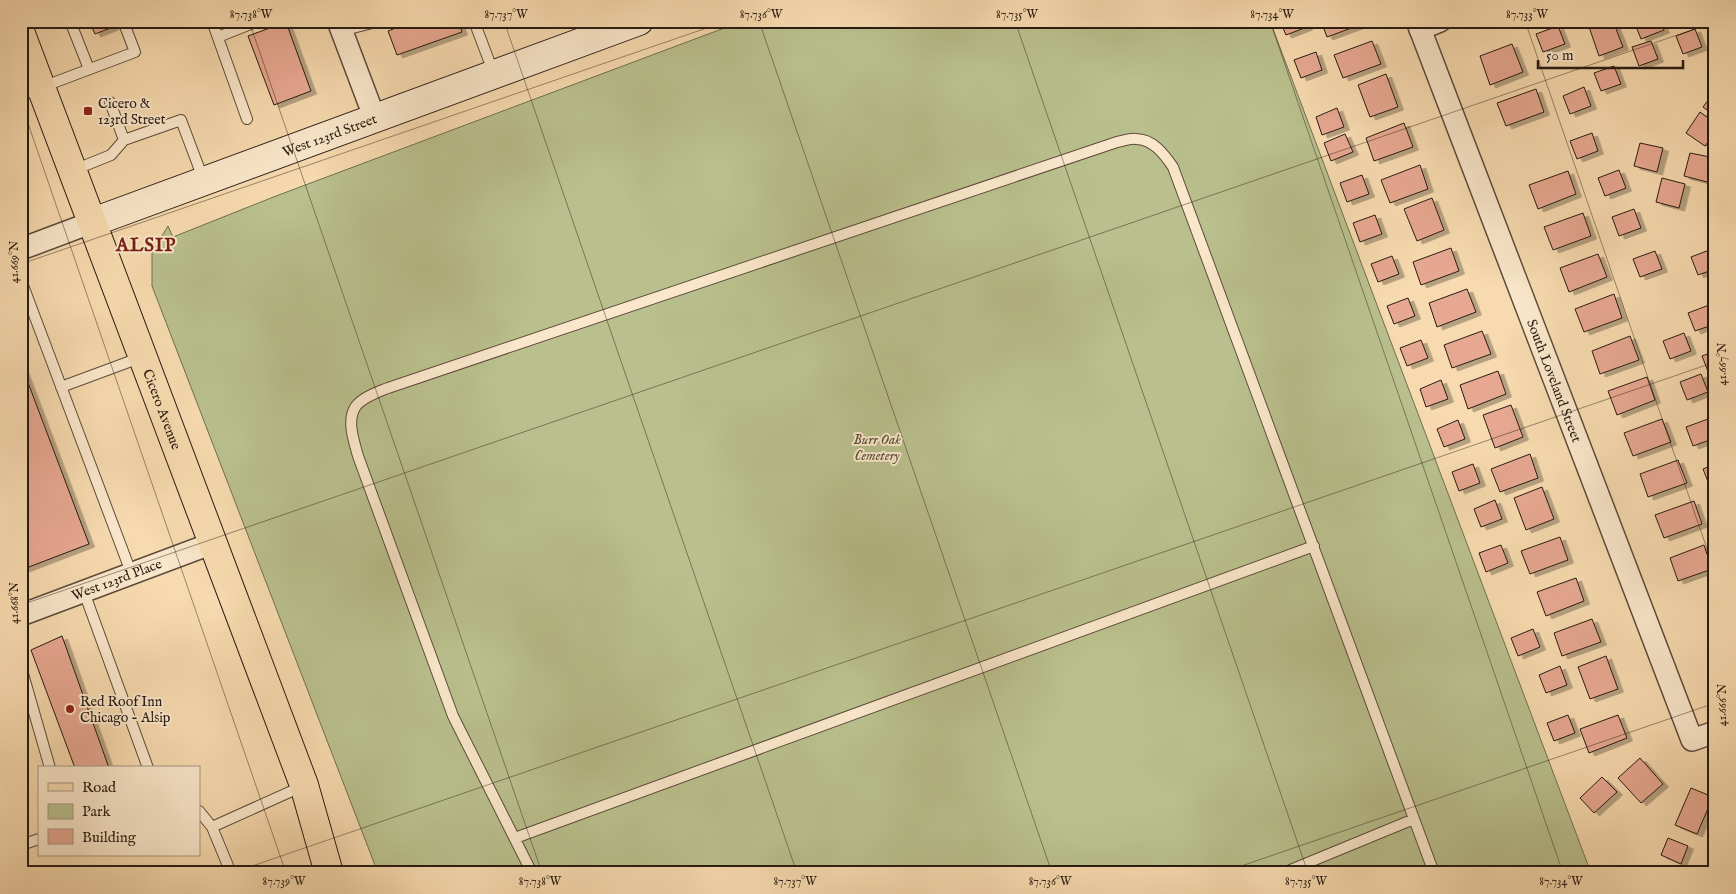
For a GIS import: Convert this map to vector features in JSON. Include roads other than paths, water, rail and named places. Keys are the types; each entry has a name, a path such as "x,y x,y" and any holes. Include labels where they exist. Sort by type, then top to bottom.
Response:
{"main road":[{"name":"Cicero Avenue","path":"21,34 31,91 73,170 304,785 345,873"},
{"name":"Cicero Avenue","path":"304,785 329,873"}],"street":[{"name":"West 123rd Street","path":"21,249 638,21"},
{"path":"1419,25 1440,21"},
{"name":"South Loveland Street","path":"1419,25 1692,740 1715,732"},
{"path":"339,26 375,119"},
{"name":"West 123rd Place","path":"22,611 84,592 213,543"}],"lane":[{"path":"70,21 89,69"},
{"path":"31,91 135,52 123,21"},
{"path":"212,21 247,119"},
{"path":"218,37 258,21"},
{"path":"339,26 380,21"},
{"path":"474,21 494,75"},
{"path":"110,102 124,140"},
{"path":"73,170 111,155 124,140 180,120 204,182"},
{"path":"532,873 453,716 358,456 351,422 356,406 368,397 388,388 1116,142 1137,138 1151,143 1163,152 1173,167 1434,873"},
{"path":"21,280 132,574"},
{"path":"61,387 143,357"},
{"path":"515,838 1314,546"},
{"path":"84,592 147,766"},
{"path":"21,667 49,766"},
{"path":"212,827 304,785"},
{"path":"200,811 212,827 231,873"},
{"path":"1283,873 1414,819"},
{"path":"21,845 38,838"}],"place":[{"name":"Cicero & 123rd Street","path":"88,111"},
{"name":"Red Roof Inn Chicago - Alsip","path":"70,709"}],"district":[{"name":"ALSIP","path":"146,244"}],"park label":[{"name":"Burr Oak Cemetery","path":"877,448"}]}
